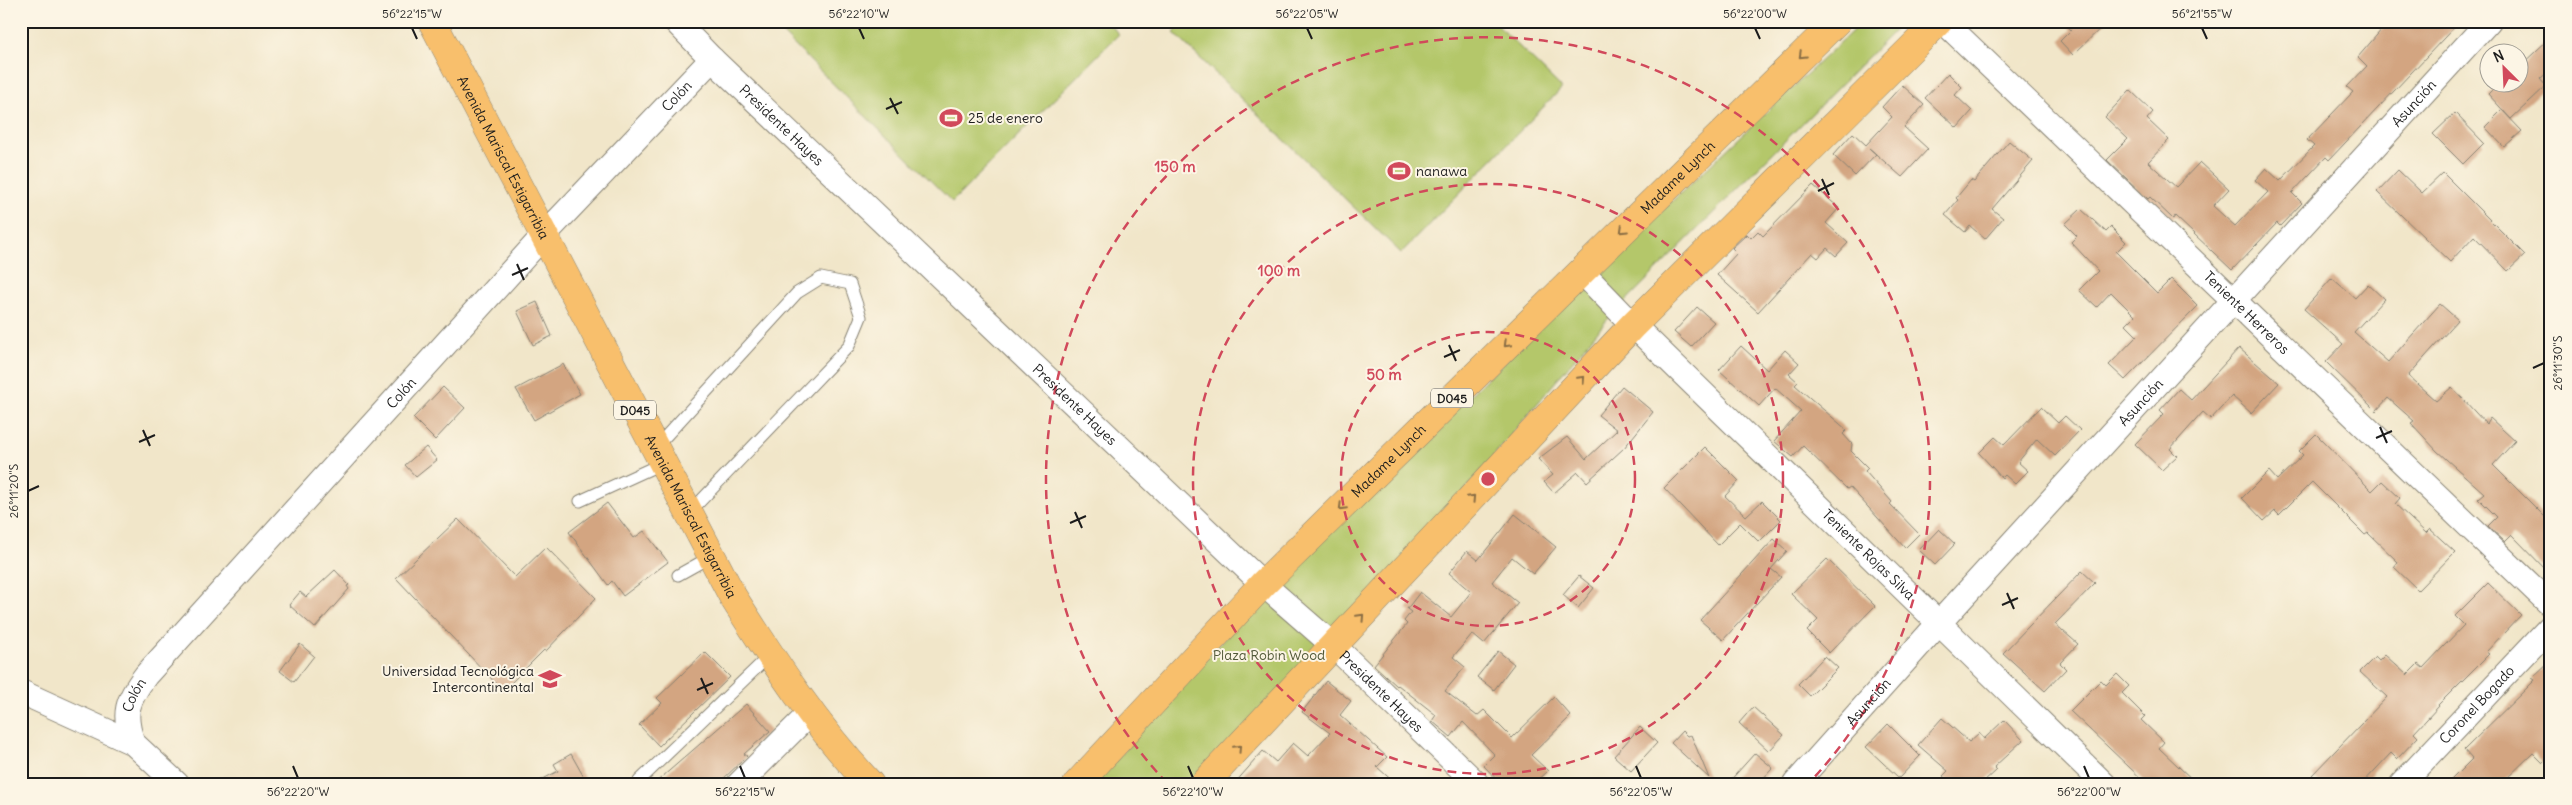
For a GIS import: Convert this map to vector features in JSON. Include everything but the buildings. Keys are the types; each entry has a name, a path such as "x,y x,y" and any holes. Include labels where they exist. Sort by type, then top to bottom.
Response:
{"main road":[{"name":"Avenida Mariscal Estigarribia","path":"432,21 545,234 733,597 770,655 811,712 869,783"},
{"name":"Madame Lynch","path":"1077,784 1263,584 1837,21"},
{"path":"1204,784 1633,325 1939,21"}],"street":[{"name":"Presidente Hayes","path":"676,21 712,59 1263,584 1334,646 1477,784"},
{"name":"Teniente Herreros","path":"1943,21 2551,605"},
{"name":"Asunción","path":"1795,784 1938,623 2234,302 2489,21"},
{"name":"Colón","path":"133,743 126,726 127,710 134,690 146,675 545,234 712,59"},
{"name":"Teniente Rojas Silva","path":"1582,271 1633,325 2104,784"},
{"name":"Coronel Bogado","path":"2402,784 2551,626"},
{"path":"21,692 133,743 177,784"},
{"path":"739,784 811,712"}],"lane":[{"path":"580,501 659,455 797,293 821,278 850,284 862,317 849,346 689,513"},
{"path":"678,575 712,556"},
{"path":"639,782 770,655"}],"green space":[{"name":"25 de enero","path":"770,21 1106,21 1119,34 952,202"},
{"name":"nanawa","path":"1185,21 1493,21 1562,88 1401,253 1174,33"},
{"name":"Plaza Robin Wood","path":"1863,21 1904,21 1607,320 1325,658 1211,784 1094,784 1260,599 1576,292"}],"place":[{"name":"25 de enero","path":"951,118"},
{"name":"nanawa","path":"1399,171"},
{"name":"Universidad Tecnológica Intercontinental","path":"550,679"}]}
